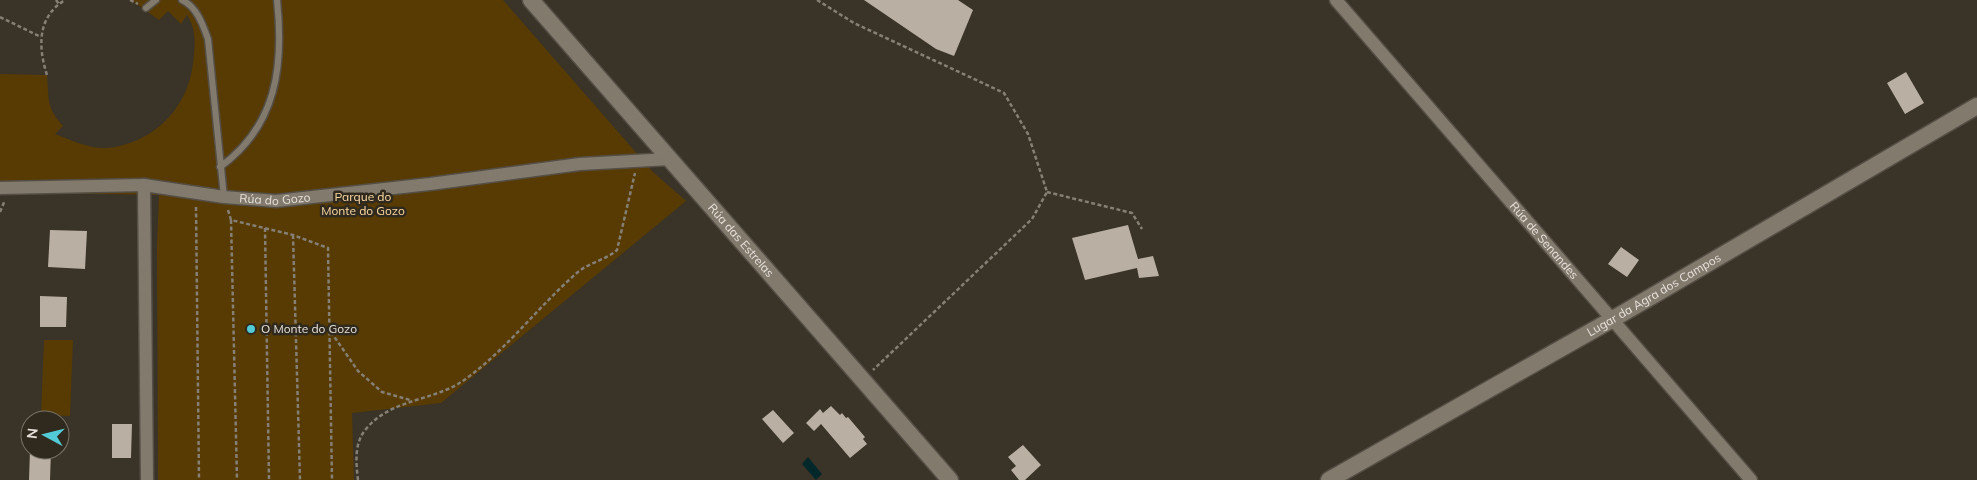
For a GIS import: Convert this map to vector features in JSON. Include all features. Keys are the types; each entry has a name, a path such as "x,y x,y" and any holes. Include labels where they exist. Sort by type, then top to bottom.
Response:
{"street":[{"name":"Rúa das Estrelas","path":"531,0 950,480"},
{"name":"Rúa de Senandes","path":"1336,0 1751,480"},
{"name":"Lugar da Agra dos Campos","path":"1329,480 1613,319 1977,106"},
{"name":"Rúa do Gozo","path":"0,188 144,185 256,200 297,199 580,164 670,159"},
{"path":"144,185 147,480"}],"lane":[{"path":"146,8 156,0"},
{"path":"182,0 188,3 202,22 208,39 224,197"},
{"path":"220,167 239,153 262,124 278,72 277,0"}],"path":[{"path":"56,0 59,4"},
{"path":"47,75 41,56 41,37 48,18 59,4 65,0"},
{"path":"817,0 854,23 1004,93 1028,134 1047,192 1032,219 878,365"},
{"path":"0,17 41,37"},
{"path":"358,480 356,450 360,438 367,428 384,415 410,400 456,384 476,370 580,270 611,256 617,250 621,242 628,200 639,160"},
{"path":"195,192 198,224 199,480"},
{"path":"1047,192 1132,213 1142,229"},
{"path":"224,197 231,220 237,480"},
{"path":"231,220 292,235 328,248 332,480"},
{"path":"266,228 269,480"},
{"path":"292,235 300,480"},
{"path":"330,330 358,371 382,392 410,400"}],"green space":[{"name":"Parque do Monte do Gozo","path":"131,0 503,0 653,172 686,201 441,403 352,413 354,480 158,480 157,245 159,195 0,192 0,74 47,75 48,97 51,108 63,126 55,134 80,144 94,147 107,148 139,140 165,121 175,109 184,95 190,80 193,63 194,38 190,21 187,15 181,24 168,11 159,20"},
{"path":"44,340 73,340 70,416 70,410 41,410"}],"water":[{"path":"808,457 822,474 816,480 802,464"}],"building":[{"path":"864,0 958,0 973,10 954,56 936,49"},
{"path":"1906,72 1924,103 1905,114 1887,83"},
{"path":"1128,225 1138,259 1153,256 1159,276 1139,278 1137,268 1085,280 1072,238"},
{"path":"50,230 87,231 85,269 48,267"},
{"path":"1621,247 1639,260 1627,277 1608,264"},
{"path":"40,296 67,297 66,327 40,327"},
{"path":"831,406 840,415 842,413 846,418 848,417 865,437 863,439 867,444 850,458 821,424 814,431 806,423 820,409 823,413"},
{"path":"773,410 794,433 783,443 762,419"},
{"path":"112,424 132,424 131,458 112,458"},
{"path":"1023,445 1041,465 1025,480 1019,480 1011,470 1016,466 1008,457"},
{"path":"30,460 51,460 50,480 29,480"}],"place":[{"name":"O Monte do Gozo","path":"251,329"}]}
